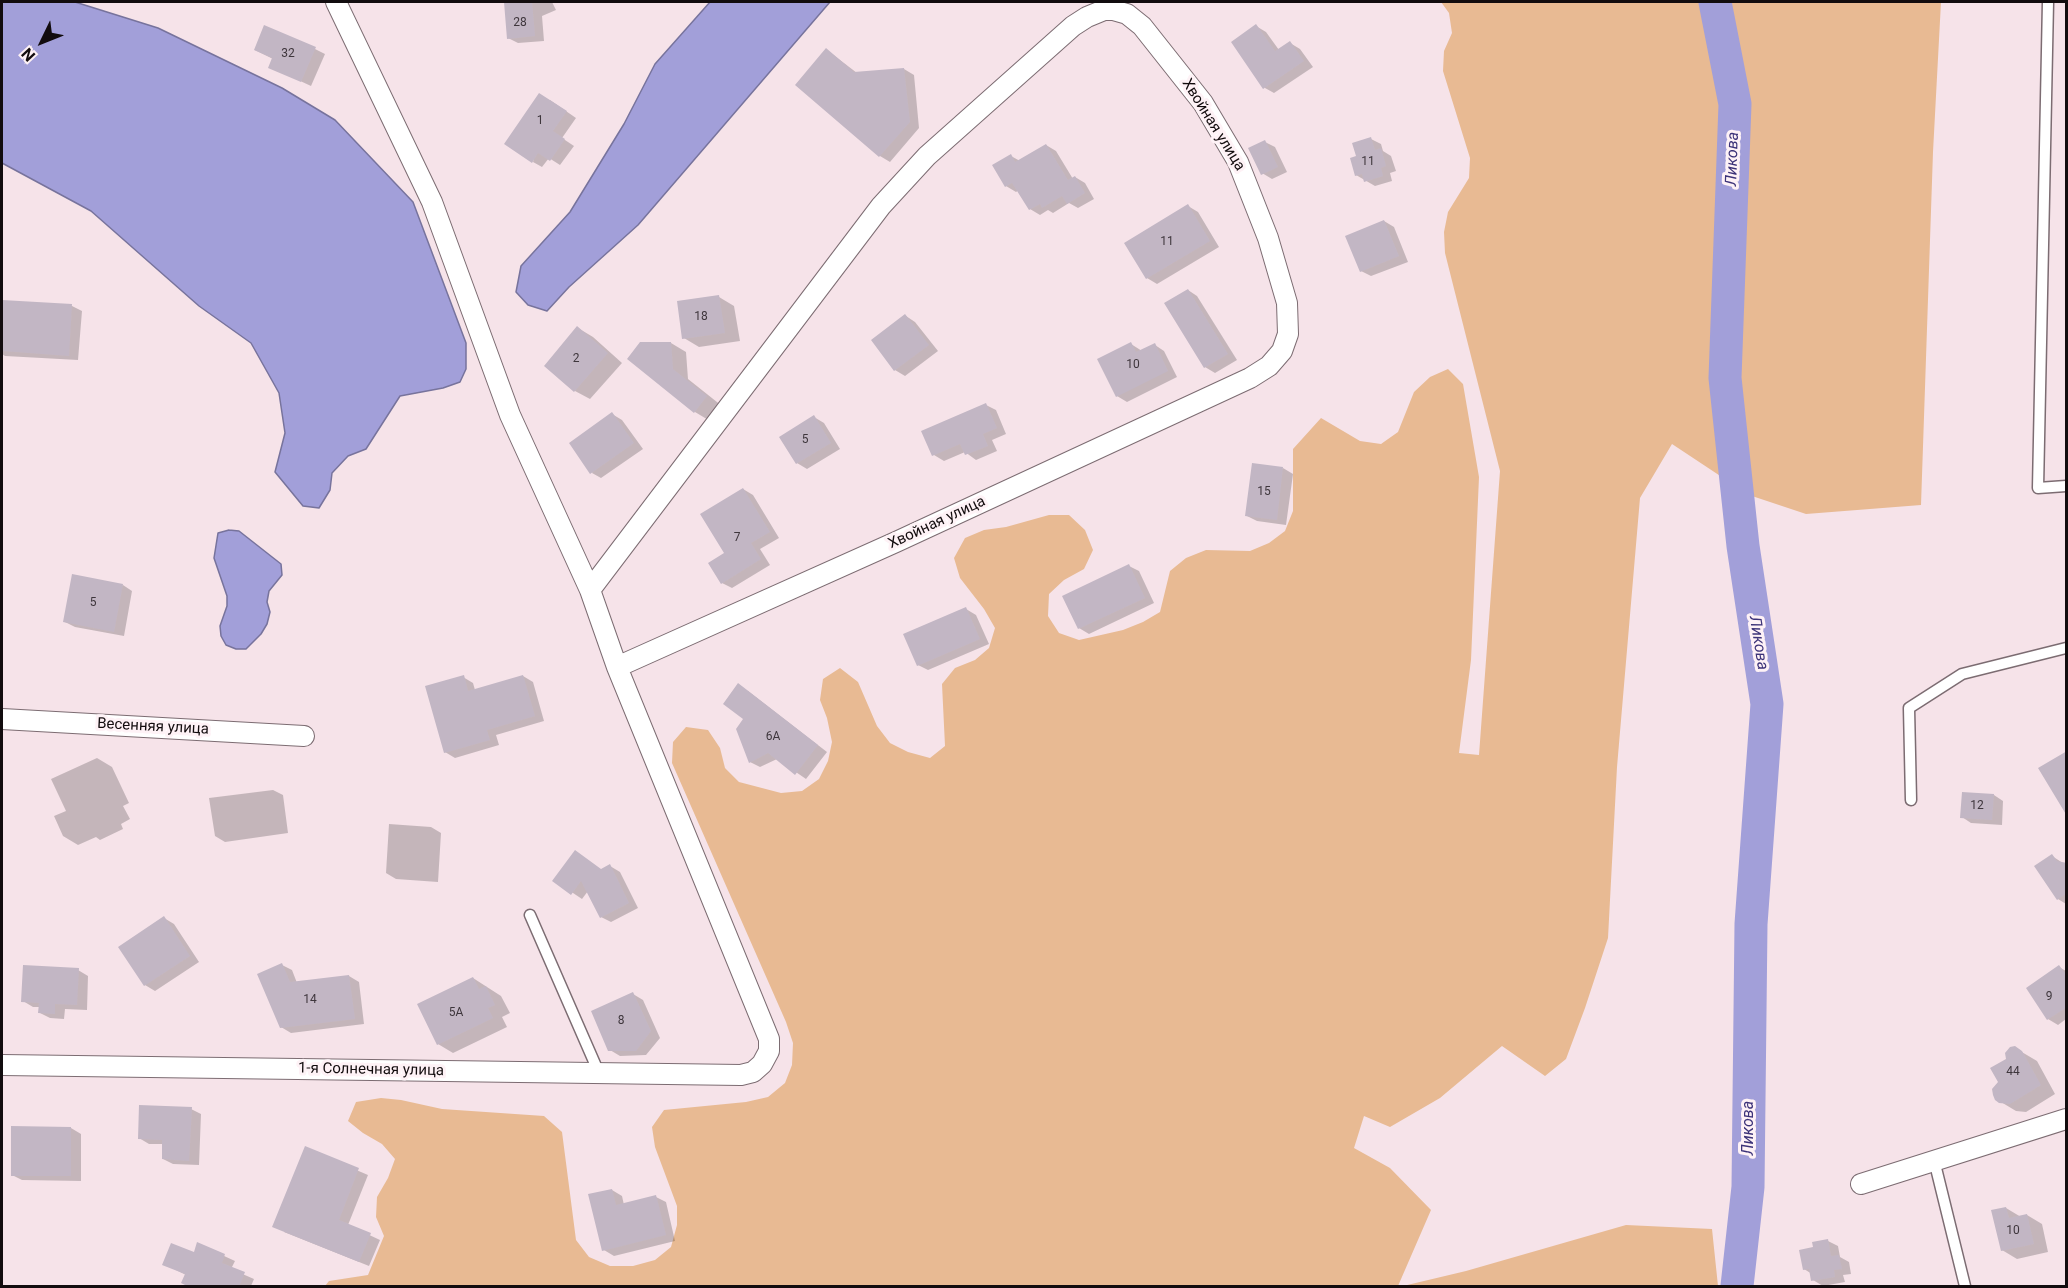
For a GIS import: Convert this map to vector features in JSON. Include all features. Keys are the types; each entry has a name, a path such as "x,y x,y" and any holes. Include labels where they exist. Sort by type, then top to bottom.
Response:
{"street":[{"path":"336,2 432,202 510,415 590,590 616,667"},
{"name":"Хвойная улица","path":"590,590 881,206 927,156 1073,26 1104,10 1127,14 1142,26 1203,104 1238,162 1268,238 1287,303 1288,334 1282,351 1269,366 1250,378 896,542 616,667"},
{"name":"1-я Солнечная улица","path":"2,1065 741,1075 753,1072 762,1064 769,1052 769,1039 616,667"},
{"name":"Весенняя улица","path":"2,719 304,736"},
{"path":"1861,1184 2067,1119"}],"lane":[{"path":"2048,2 2038,488 2067,486"},
{"path":"1911,800 1909,708 1962,674 2067,648"},
{"path":"531,915 599,1073"},
{"path":"1934,1160 1965,1287"}],"shaded area":[{"path":"2,2 75,2 158,28 282,88 335,120 413,202 466,343 466,369 460,382 443,388 400,396 366,449 348,456 332,473 330,490 319,508 303,506 275,472 285,433 279,393 251,343 199,306 91,211 2,163"},
{"path":"710,2 830,2 638,225 569,287 547,311 528,305 516,292 521,266 570,212 624,124 655,64"},
{"path":"1441,2 1941,2 1933,152 1921,505 1806,514 1749,495 1672,444 1640,498 1617,767 1608,938 1566,1059 1545,1076 1502,1046 1440,1098 1390,1127 1364,1116 1354,1148 1390,1168 1431,1210 1398,1286 325,1286 329,1281 368,1275 384,1236 376,1217 377,1197 388,1178 395,1159 382,1144 348,1121 356,1102 381,1098 442,1109 544,1116 562,1132 576,1240 589,1257 610,1266 633,1266 655,1260 671,1247 677,1225 677,1206 655,1147 652,1127 664,1110 746,1102 768,1097 785,1083 792,1065 793,1043 786,1022 672,763 673,742 686,727 708,730 720,748 725,768 739,782 781,793 802,791 819,779 828,761 832,742 820,700 823,679 840,668 858,682 877,726 890,743 908,752 930,758 945,746 942,684 955,668 975,660 989,648 995,628 984,609 960,578 954,558 965,538 984,530 1006,527 1049,515 1069,515 1085,530 1093,550 1084,569 1064,580 1049,594 1048,616 1059,633 1079,640 1123,630 1160,612 1170,571 1186,558 1206,550 1250,551 1269,543 1285,531 1293,511 1293,449 1321,418 1360,441 1381,444 1398,432 1414,392 1430,377 1448,369 1463,384 1479,477 1471,660 1459,753 1479,755 1500,471 1445,253 1444,232 1448,212 1469,178 1470,158 1443,71 1444,51 1452,33 1449,13"},
{"path":"229,530 239,531 281,564 282,575 269,591 267,602 270,612 267,624 261,634 246,649 236,649 226,645 221,636 220,626 227,606 227,596 214,558 218,533"},
{"path":"1626,1225 1712,1229 1718,1286 1403,1286 1466,1271"}],"building":[{"path":"504,2 532,2 535,36 507,39"},
{"path":"1256,24 1275,51 1290,41 1304,61 1263,89 1231,42"},
{"path":"264,25 316,47 301,82 268,68 272,58 254,50"},
{"path":"826,48 854,72 904,68 910,122 879,157 795,85"},
{"path":"539,93 567,111 553,131 565,139 550,161 538,153 532,163 504,144"},
{"path":"1371,137 1375,150 1381,148 1386,166 1381,168 1383,176 1364,182 1362,174 1355,176 1350,158 1356,156 1352,143"},
{"path":"1265,140 1278,167 1261,175 1248,148"},
{"path":"1046,144 1068,180 1075,176 1085,193 1067,204 1062,196 1042,208 1040,204 1029,210 1012,183 1005,187 992,165 1011,154 1015,162"},
{"path":"1188,204 1210,241 1146,279 1124,243"},
{"path":"1384,220 1399,256 1360,272 1345,236"},
{"path":"1188,289 1228,354 1204,368 1164,303"},
{"path":"719,295 725,333 682,339 677,301"},
{"path":"2,300 72,304 69,356 2,351"},
{"path":"905,314 929,345 894,371 871,340"},
{"path":"577,326 608,353 574,392 544,366"},
{"path":"640,342 671,342 673,369 707,396 694,413 627,359"},
{"path":"1131,342 1136,352 1155,343 1168,371 1116,397 1097,359"},
{"path":"986,403 997,428 983,434 988,446 965,455 960,444 932,456 921,431"},
{"path":"612,412 634,443 590,474 569,443"},
{"path":"814,415 831,443 796,464 779,437"},
{"path":"1252,463 1283,467 1277,520 1245,516"},
{"path":"743,488 770,532 751,543 761,559 721,584 708,563 724,553 700,514"},
{"path":"1129,564 1145,598 1078,629 1062,596"},
{"path":"72,574 123,584 114,632 63,622"},
{"path":"966,607 980,639 917,666 903,634"},
{"path":"464,675 468,691 523,675 535,716 487,730 490,740 444,753 425,686"},
{"path":"738,683 818,745 795,775 768,753 749,763 736,729 743,719 723,704"},
{"path":"2067,751 2067,816 2038,768"},
{"path":"1962,792 1994,794 1992,820 1960,818"},
{"path":"575,850 601,869 610,864 629,903 600,918 581,881 571,895 552,881"},
{"path":"2052,854 2057,861 2067,863 2067,893 2057,900 2034,866"},
{"path":"164,916 190,956 144,986 118,947"},
{"path":"282,963 290,982 349,975 355,1019 280,1028 257,974"},
{"path":"23,965 79,968 77,1005 55,1004 55,1014 38,1013 39,1003 21,1002"},
{"path":"2059,965 2067,976 2067,1007 2047,1020 2026,988"},
{"path":"473,977 479,989 486,986 495,1005 488,1008 493,1018 437,1045 417,1004"},
{"path":"633,992 651,1031 636,1051 608,1051 591,1011"},
{"path":"2015,1046 2022,1051 2041,1085 2010,1104 1999,1103 1995,1100 1992,1089 1998,1082 1990,1068 2006,1059 2005,1053 2010,1047"},
{"path":"139,1105 192,1107 189,1161 162,1159 162,1140 138,1139"},
{"path":"11,1126 71,1127 71,1176 11,1176"},
{"path":"305,1146 359,1168 339,1220 371,1233 359,1262 272,1227"},
{"path":"612,1189 616,1205 656,1195 666,1235 602,1251 588,1194"},
{"path":"2006,1207 2009,1218 2027,1214 2034,1244 2001,1251 1991,1210"},
{"path":"1828,1239 1831,1256 1839,1255 1842,1269 1834,1270 1835,1277 1811,1281 1809,1269 1803,1270 1799,1250 1813,1247 1812,1242"},
{"path":"197,1242 225,1254 222,1263 245,1272 239,1287 189,1287 181,1283 185,1274 162,1265 171,1243 194,1252"}],"waterway":[{"name":"Ликова","path":"1715,2 1735,104 1725,378 1743,546 1767,704 1751,924 1748,1187 1737,1286"}]}
